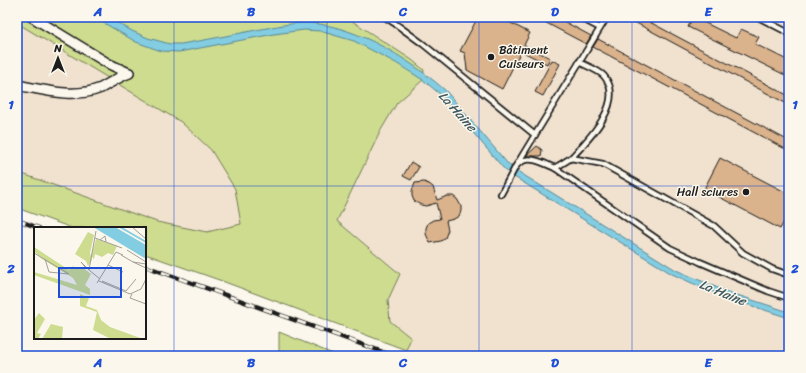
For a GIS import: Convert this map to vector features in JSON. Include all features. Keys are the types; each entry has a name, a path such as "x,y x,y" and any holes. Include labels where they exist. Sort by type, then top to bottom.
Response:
{"street":[{"path":"17,85 76,94 100,88 129,74 32,17"}],"lane":[{"path":"385,17 393,19 535,135"},
{"path":"579,17 600,28"},
{"path":"501,194 516,166 607,17"},
{"path":"758,17 789,33"},
{"path":"555,168 571,158 591,137 606,113 611,91 604,75 579,62"},
{"path":"571,158 603,164 714,226 743,253 772,269 789,275"},
{"path":"516,166 526,160 537,160 555,168 670,248 768,291 789,298"}],"shaded area":[{"path":"17,17 161,17 424,70 412,60 346,17 789,17 789,356 405,356 406,350 222,281 146,254 146,227 69,227 17,208","holes":["375,141 337,221 400,274 388,300 390,321 411,338 301,264"]}],"green space":[{"path":"17,17 133,17 138,21 141,17 346,17 412,60 424,70 423,80 397,103 381,130 337,221 400,274 388,300 390,321 411,338 406,350 222,281 146,254 146,227 69,227 17,208 17,172 157,222 207,232 241,224 235,189 211,150 181,122 17,23"},
{"path":"279,332 338,356 279,356"}],"water":[{"name":"La Haine","path":"94,17 108,17 132,31 148,38 170,44 181,44 297,23 311,23 329,26 366,38 401,57 446,91 508,164 514,169 676,270 725,291 789,312 789,318 705,289 672,274 511,175 504,169 441,95 423,80 396,63 354,41 320,31 304,30 274,34 179,52 161,51 136,42"}],"building":[{"name":"Bâtiment Cuiseurs","path":"478,17 499,17 530,33 524,45 550,58 547,64 521,51 502,89 467,70 465,53 460,51"},
{"path":"535,17 556,17 591,36 586,44"},
{"path":"625,17 640,17 789,96 789,105"},
{"path":"693,17 736,38 741,29 759,37 755,44 789,61 789,77 688,27"},
{"name":"Bâtiment Cuiseurs","path":"598,39 789,141 789,151 593,47"},
{"path":"552,60 560,64 543,96 535,92"},
{"path":"537,146 542,150 541,156 526,156"},
{"name":"Hall sciures","path":"720,158 789,194 789,213 780,229 704,189"},
{"path":"411,162 419,167 411,180 403,176"},
{"path":"424,182 433,187 437,200 447,196 453,196 457,199 461,206 459,216 446,221 448,230 445,238 441,241 430,243 426,234 428,223 433,220 440,219 436,203 426,206 421,205 414,201 412,196 415,183"}],"railway":[{"path":"17,220 36,227"},
{"path":"146,266 394,356"}],"place":[{"name":"Bâtiment Cuiseurs","path":"491,57"},
{"name":"Hall sciures","path":"746,192"}]}
